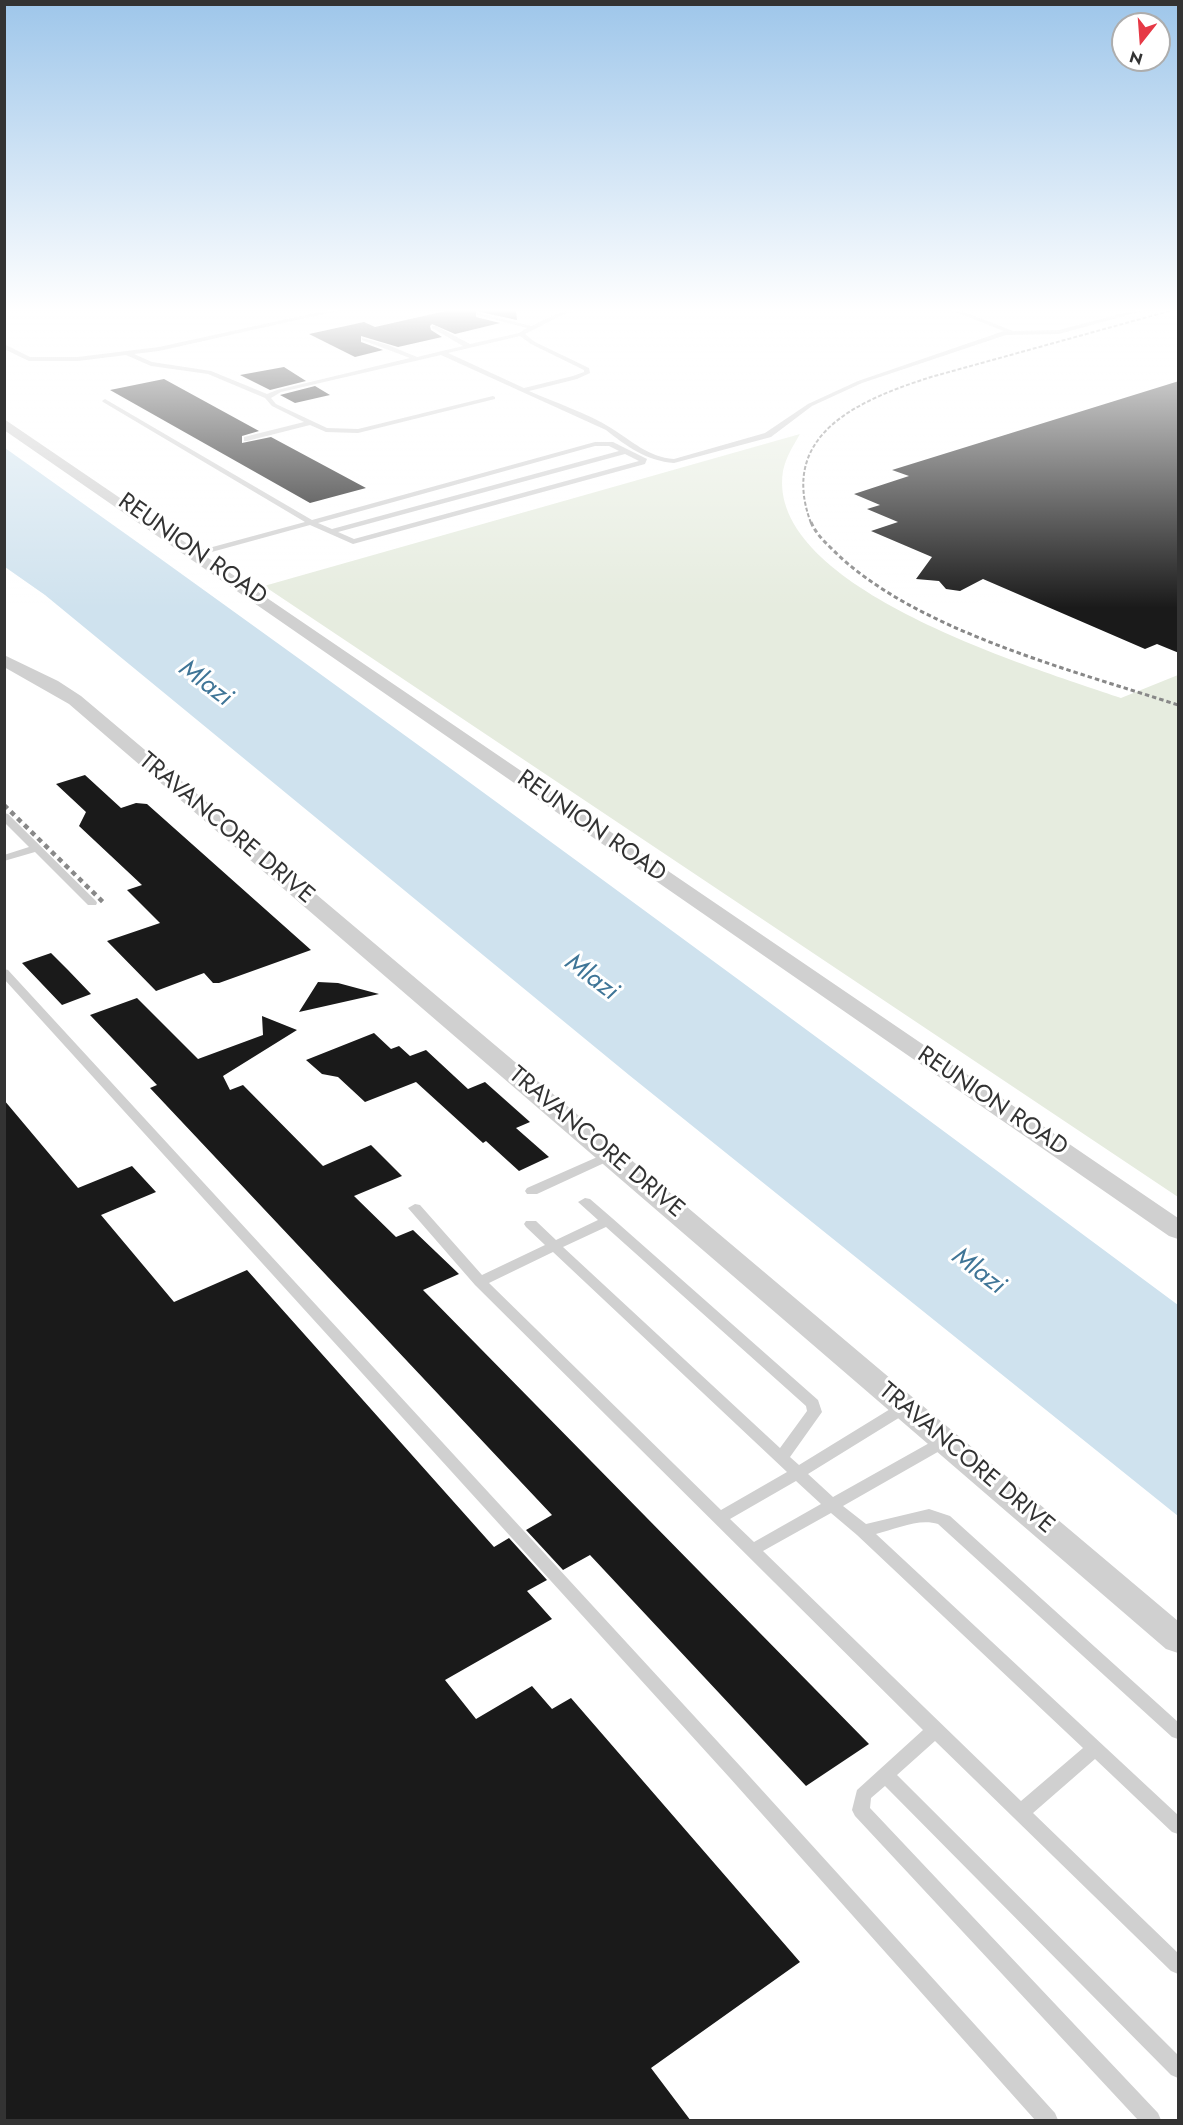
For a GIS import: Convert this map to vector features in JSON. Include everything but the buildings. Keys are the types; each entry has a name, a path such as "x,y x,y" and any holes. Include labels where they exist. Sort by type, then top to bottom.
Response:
{"street":[{"name":"REUNION ROAD","path":"4,423 1179,1230"},
{"name":"TRAVANCORE DRIVE","path":"4,660 75,700 1179,1640"}],"lane":[{"path":"119,409 312,523 349,541 356,541 643,461 610,444 595,444 312,523 197,554"},
{"path":"282,409 309,423 337,432 358,431 447,409"},
{"path":"565,409 613,431 630,446 662,460 674,461 768,435 804,409"},
{"path":"247,439 309,423"},
{"path":"330,532 626,451"},
{"path":"461,481 501,501"},
{"path":"4,816 92,903"},
{"path":"4,858 37,848"},
{"path":"4,972 743,1780 1048,2121"},
{"path":"532,1191 611,1155"},
{"path":"585,1202 813,1404 815,1412 812,1419 781,1457"},
{"path":"415,1208 480,1282 934,1730 1179,1965"},
{"path":"480,1282 607,1221"},
{"path":"531,1224 1179,1826"},
{"path":"719,1518 798,1473 905,1407"},
{"path":"752,1550 945,1441"},
{"path":"863,1531 921,1516 929,1515 944,1520 1179,1732"},
{"path":"934,1730 863,1795 861,1810 1151,2121"},
{"path":"1022,1812 1095,1749"},
{"path":"886,1775 1179,2068"}],"shaded area":[{"path":"800,434 783,471 789,513 816,552 860,587 914,618 973,645 1121,698 1178,675 1178,1197 264,586"}],"water":[{"name":"Mlazi","path":"5,448 447,766 1178,1305 1178,1516 629,1075 45,595 5,567"}],"railway":[{"path":"811,523 804,492 806,465 816,443 832,424 854,409"},
{"path":"811,522 826,544 866,578 906,603 949,625 1043,662 1178,705"},
{"path":"4,805 104,903"}]}
